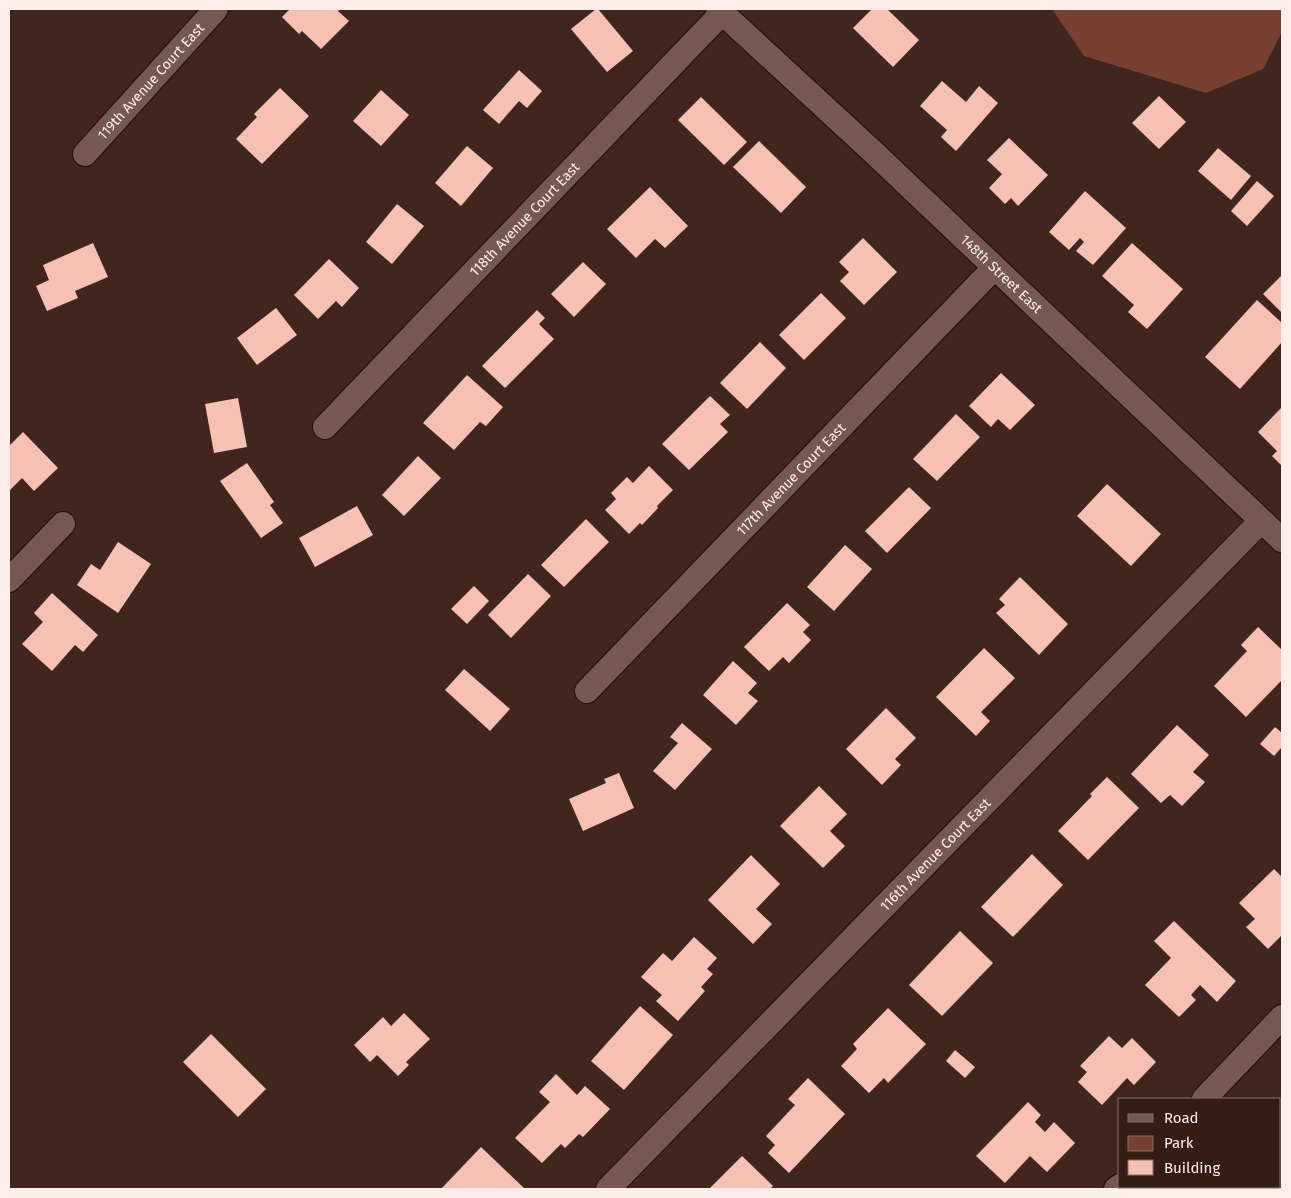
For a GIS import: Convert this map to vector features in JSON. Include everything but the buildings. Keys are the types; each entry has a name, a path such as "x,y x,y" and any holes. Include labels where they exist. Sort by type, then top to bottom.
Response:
{"street":[{"name":"119th Avenue Court East","path":"85,154 216,9"},
{"name":"148th Street East","path":"720,11 871,150 1282,540"},
{"name":"118th Avenue Court East","path":"325,427 720,11"},
{"name":"117th Avenue Court East","path":"587,691 994,268"},
{"name":"116th Avenue Court East","path":"608,1189 1261,521"},
{"path":"9,580 63,524"},
{"path":"1205,1098 1282,1017"}],"green space":[{"path":"1052,9 1282,9 1282,32 1263,69 1206,93 1084,56"}]}
